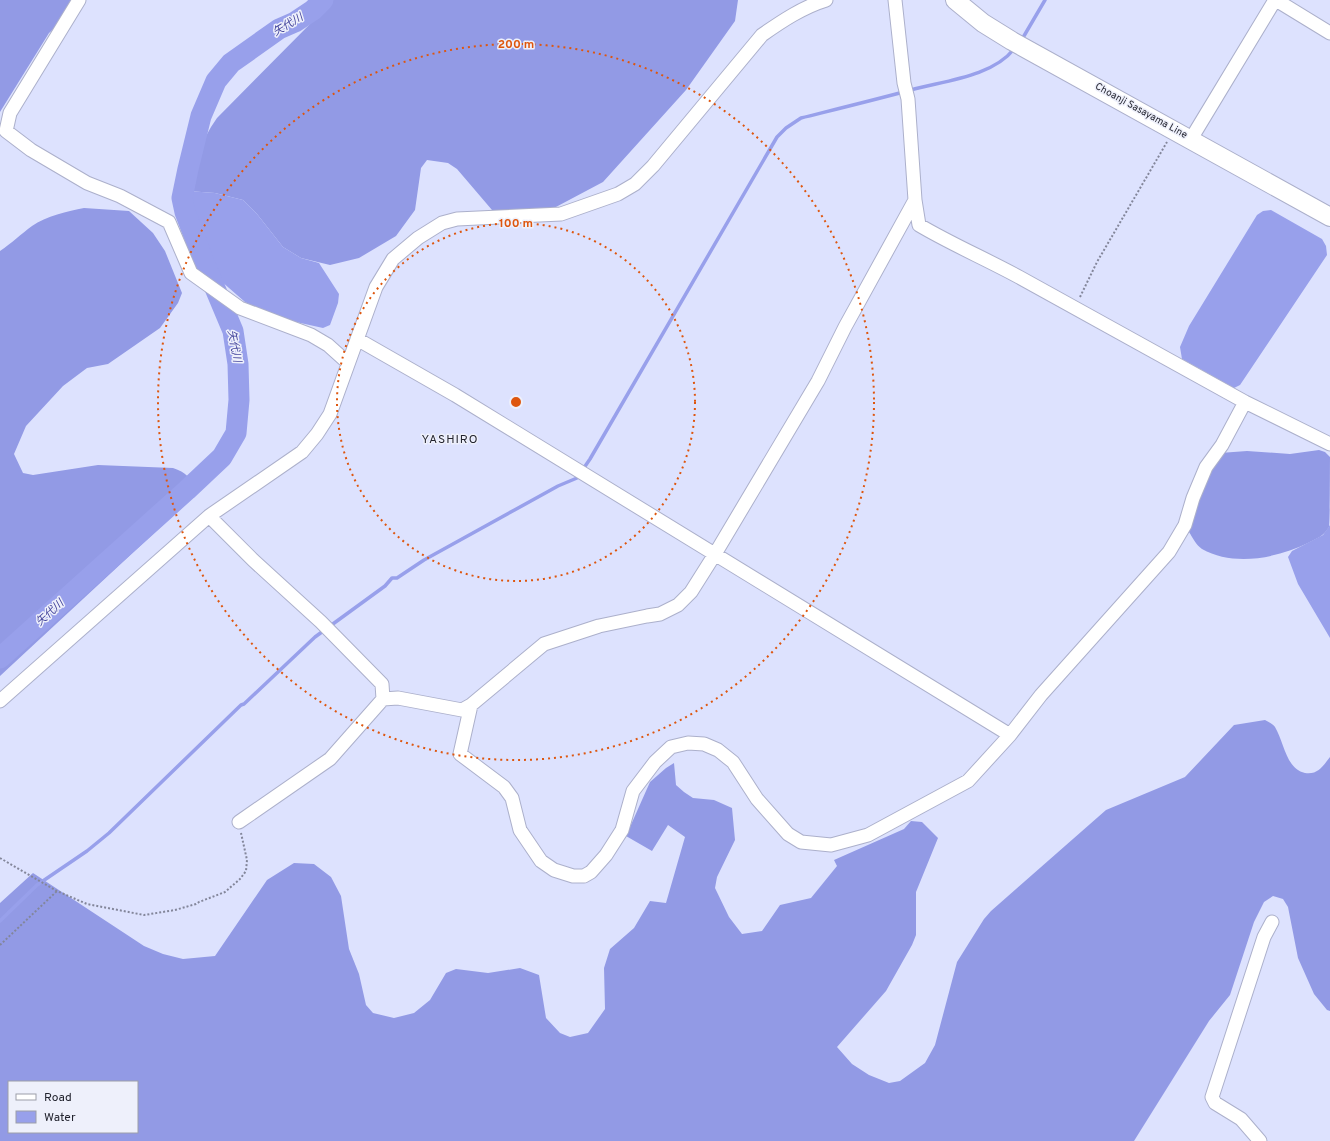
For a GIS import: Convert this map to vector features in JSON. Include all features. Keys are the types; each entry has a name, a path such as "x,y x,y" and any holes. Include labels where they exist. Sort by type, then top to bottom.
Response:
{"main road":[{"name":"Choanji Sasayama Line","path":"955,0 982,23 1330,217"}],"street":[{"path":"79,0 10,114 6,131 31,150 87,183 120,196 169,222 191,273 240,308 311,335 328,345 348,363"},
{"path":"0,702 208,516 302,452 317,434 330,414 376,287 393,259 418,238 442,223 457,219 561,214 618,194 635,184 653,166 762,35 785,19 818,2 826,0"},
{"path":"895,0 904,83 908,99 915,200 919,225 948,242 988,260 1075,307 1245,402 1330,444"},
{"path":"1191,139 1275,0 1330,33"},
{"path":"238,822 330,759 383,699 398,698 462,710 471,705 544,644 599,626 660,614 678,605 691,592 715,554 818,381 849,320 915,200"},
{"path":"357,339 454,395 1010,735"},
{"path":"471,705 460,754 504,787 512,798 520,830 541,861 554,870 573,876 584,876 591,872 606,856 622,830 633,791 655,762 671,747 688,743 704,744 718,750 733,762 757,799 788,834 801,842 831,846 868,835 968,781 1010,735 1041,695 1169,552 1185,525 1193,498 1206,467 1222,445 1245,402"},
{"path":"208,516 253,560 321,622 382,684 383,699"},
{"path":"1260,1141 1242,1119 1214,1103 1212,1097 1264,937 1272,922"}],"path":[{"path":"1075,307 1097,262 1174,130"},
{"path":"0,858 57,890 87,904 144,915 175,910 196,904 225,892 240,879 246,871 247,860 238,822"},
{"path":"0,945 57,890"}],"shaded area":[{"path":"0,0 86,0 49,33 0,112"},
{"path":"324,0 738,0 735,21 686,90 603,182 545,212 502,213 492,210 457,169 448,163 427,160 421,168 415,210 396,236 359,258 330,265 301,258 283,247 257,214 243,200 215,193 188,191 197,152 217,118 313,21"},
{"path":"84,208 129,211 153,233 165,251 182,293 178,303 160,328 108,364 87,368 63,386 26,426 14,454 23,473 33,475 98,465 173,468 187,476 191,485 180,509 0,676 0,251 38,222 57,214"},
{"path":"1319,450 1325,452 1330,457 1329,527 1322,535 1283,553 1241,559 1214,555 1202,549 1196,543 1189,532 1195,502 1220,453 1247,451 1290,454"},
{"path":"1265,720 1275,727 1286,754 1294,766 1299,770 1305,773 1313,773 1322,767 1330,757 1330,1011 1327,1010 1314,994 1298,958 1288,907 1283,899 1273,896 1264,902 1254,922 1230,995 1209,1021 1134,1141 0,1141 0,903 33,873 144,946 163,954 183,959 215,956 267,880 294,863 314,864 331,877 341,896 349,949 359,974 366,1005 373,1013 394,1018 414,1013 430,1000 446,973 456,969 488,973 520,968 539,975 546,1018 560,1033 570,1037 588,1033 605,1009 604,968 610,949 634,928 650,901 666,903 685,837 668,825 652,851 626,836 650,782 674,763 676,785 684,792 693,798 714,800 732,808 735,840 717,877 715,888 729,917 742,934 762,931 780,905 811,898 837,866 834,860 904,829 911,821 922,822 938,838 916,892 916,935 886,991 837,1047 852,1064 869,1075 889,1083 900,1081 925,1063 935,1045 957,962 984,919 991,911 1106,810 1185,777 1234,725"}],"water":[{"path":"188,191 215,193 243,200 257,214 283,247 301,258 319,263 339,294 338,303 330,325 323,328 269,315 245,302 213,274 189,199"},
{"path":"1271,210 1322,239 1326,246 1327,255 1240,385 1234,388 1182,359 1180,347 1189,326 1257,215 1263,211"},
{"path":"1330,525 1330,638 1298,584 1288,557 1292,551 1323,535"}],"waterway":[{"name":"矢代川","path":"0,658 222,457 236,433 239,400 238,364 233,331 204,262 185,212 182,198 201,116 216,81 231,63 279,29 295,22 313,10 323,0"},
{"path":"1021,41 1045,0"},
{"path":"0,921 37,885 87,851 109,833 241,705 244,704 315,637 385,586 392,578 397,578 424,560 558,486 577,478 590,459 777,137 786,128 801,118 966,77 993,66 1005,58 1014,49"}],"district":[{"name":"YASHIRO","path":"450,440"}]}
